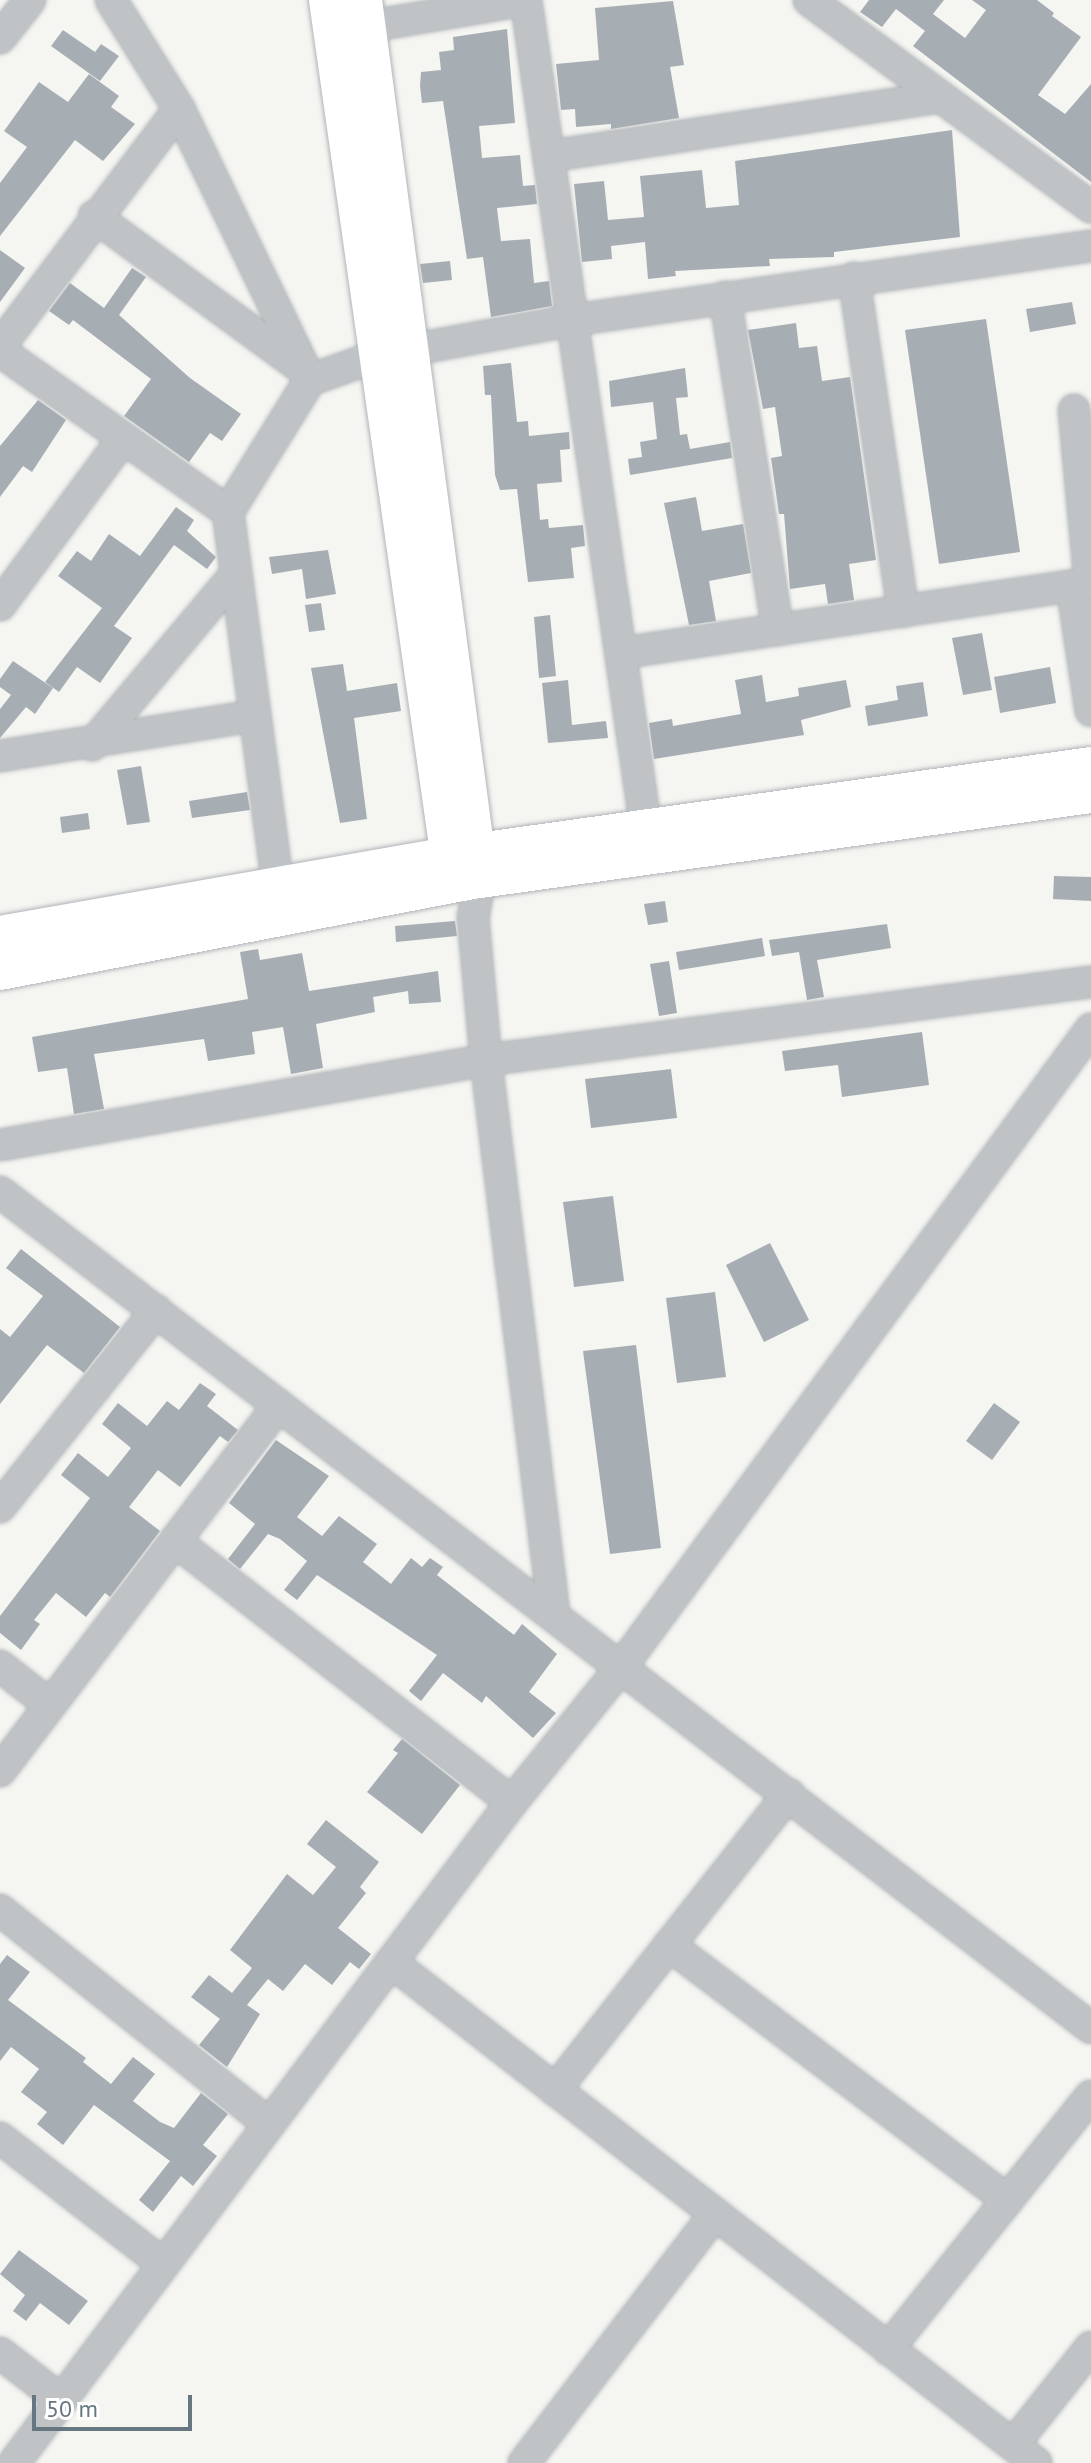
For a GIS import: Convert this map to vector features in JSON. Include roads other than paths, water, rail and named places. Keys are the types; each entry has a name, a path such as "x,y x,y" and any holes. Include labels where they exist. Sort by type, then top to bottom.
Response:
{"main road":[{"path":"348,15 465,868"},
{"path":"0,935 278,886 465,868 648,842 1091,766"},
{"path":"648,842 1091,794"},
{"path":"0,971 465,868"}],"street":[{"path":"0,38 30,0"},
{"path":"348,15 526,0 648,842"},
{"path":"809,0 1091,207"},
{"path":"115,1 179,109 308,375"},
{"path":"550,156 939,97"},
{"path":"179,109 94,216 0,349 228,512"},
{"path":"94,216 308,375"},
{"path":"278,886 228,512 308,375 394,352 574,320 1091,246"},
{"path":"854,278 903,611"},
{"path":"725,297 778,630"},
{"path":"1074,410 1091,711"},
{"path":"0,605 123,439"},
{"path":"92,745 235,575"},
{"path":"621,653 1084,584"},
{"path":"0,756 92,745 253,716"},
{"path":"465,868 554,1614"},
{"path":"0,1145 486,1060 1091,982"},
{"path":"14,2463 512,1802 622,1666 1091,1029"},
{"path":"2,1199 156,1311 1091,2028"},
{"path":"0,1507 156,1311"},
{"path":"0,1771 279,1405"},
{"path":"175,1541 512,1802"},
{"path":"0,1666 50,1705"},
{"path":"555,2090 789,1794"},
{"path":"0,1910 269,2124"},
{"path":"669,1945 1008,2200"},
{"path":"391,1962 1025,2454 1091,2347"},
{"path":"888,2349 1091,2096"},
{"path":"0,2138 163,2264"},
{"path":"524,2463 715,2214"},
{"path":"0,2353 61,2400"}]}
